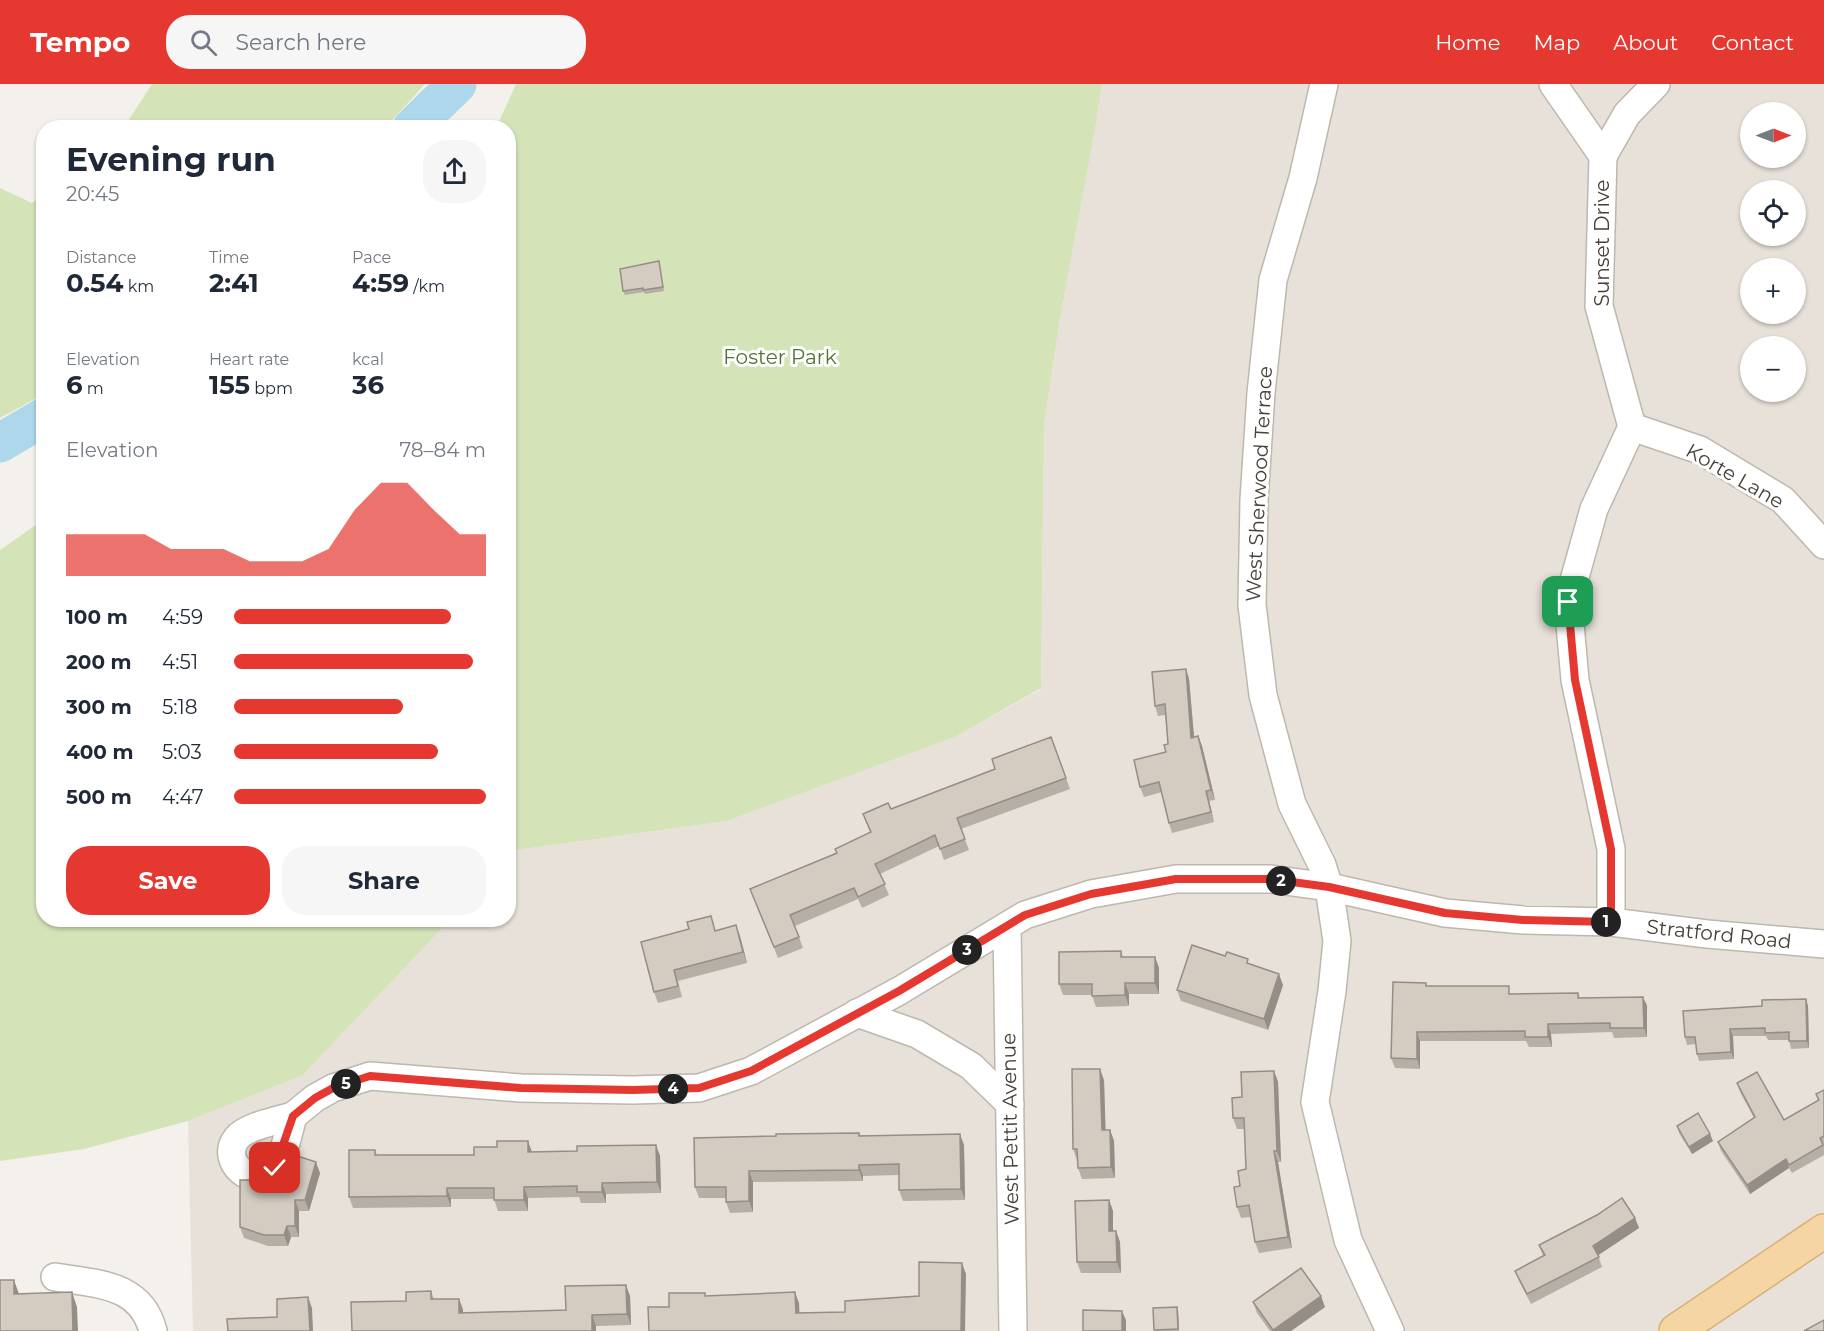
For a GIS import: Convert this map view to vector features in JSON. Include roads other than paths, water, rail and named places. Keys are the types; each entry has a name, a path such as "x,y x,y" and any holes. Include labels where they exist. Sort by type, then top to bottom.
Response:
{"main road":[{"path":"1676,1331 1824,1231"}],"street":[{"name":"West Sherwood Terrace","path":"1324,84 1303,178 1273,280 1261,393 1254,500 1252,604 1263,695 1292,804 1322,865 1329,887 1337,941 1316,1102 1348,1240 1390,1331"},
{"name":"Sunset Drive","path":"1553,84 1603,156"},
{"name":"Sunset Drive","path":"1632,427 1599,306 1603,156 1627,114 1656,84"},
{"name":"Korte Lane","path":"1632,427 1700,450 1783,500 1824,545"},
{"path":"1611,922 1611,849 1575,680 1568,602 1594,509 1632,427"},
{"name":"Stratford Road","path":"293,1116 315,1098 333,1088 370,1076 521,1088 633,1090 699,1088 751,1071 899,991 1025,915 1091,894 1176,879 1270,879 1329,887 1445,913 1523,920 1611,922 1707,934 1824,944"},
{"name":"West Pettit Avenue","path":"1007,926 1013,1331"},
{"path":"858,1013 917,1034 971,1066 1010,1104"},
{"path":"56,1277 106,1286 127,1293 143,1308 153,1331"}],"waterway":[{"path":"420,120 457,84"},
{"path":"0,443 36,422"}],"park label":[{"name":"Foster Park","path":"780,357"}]}
